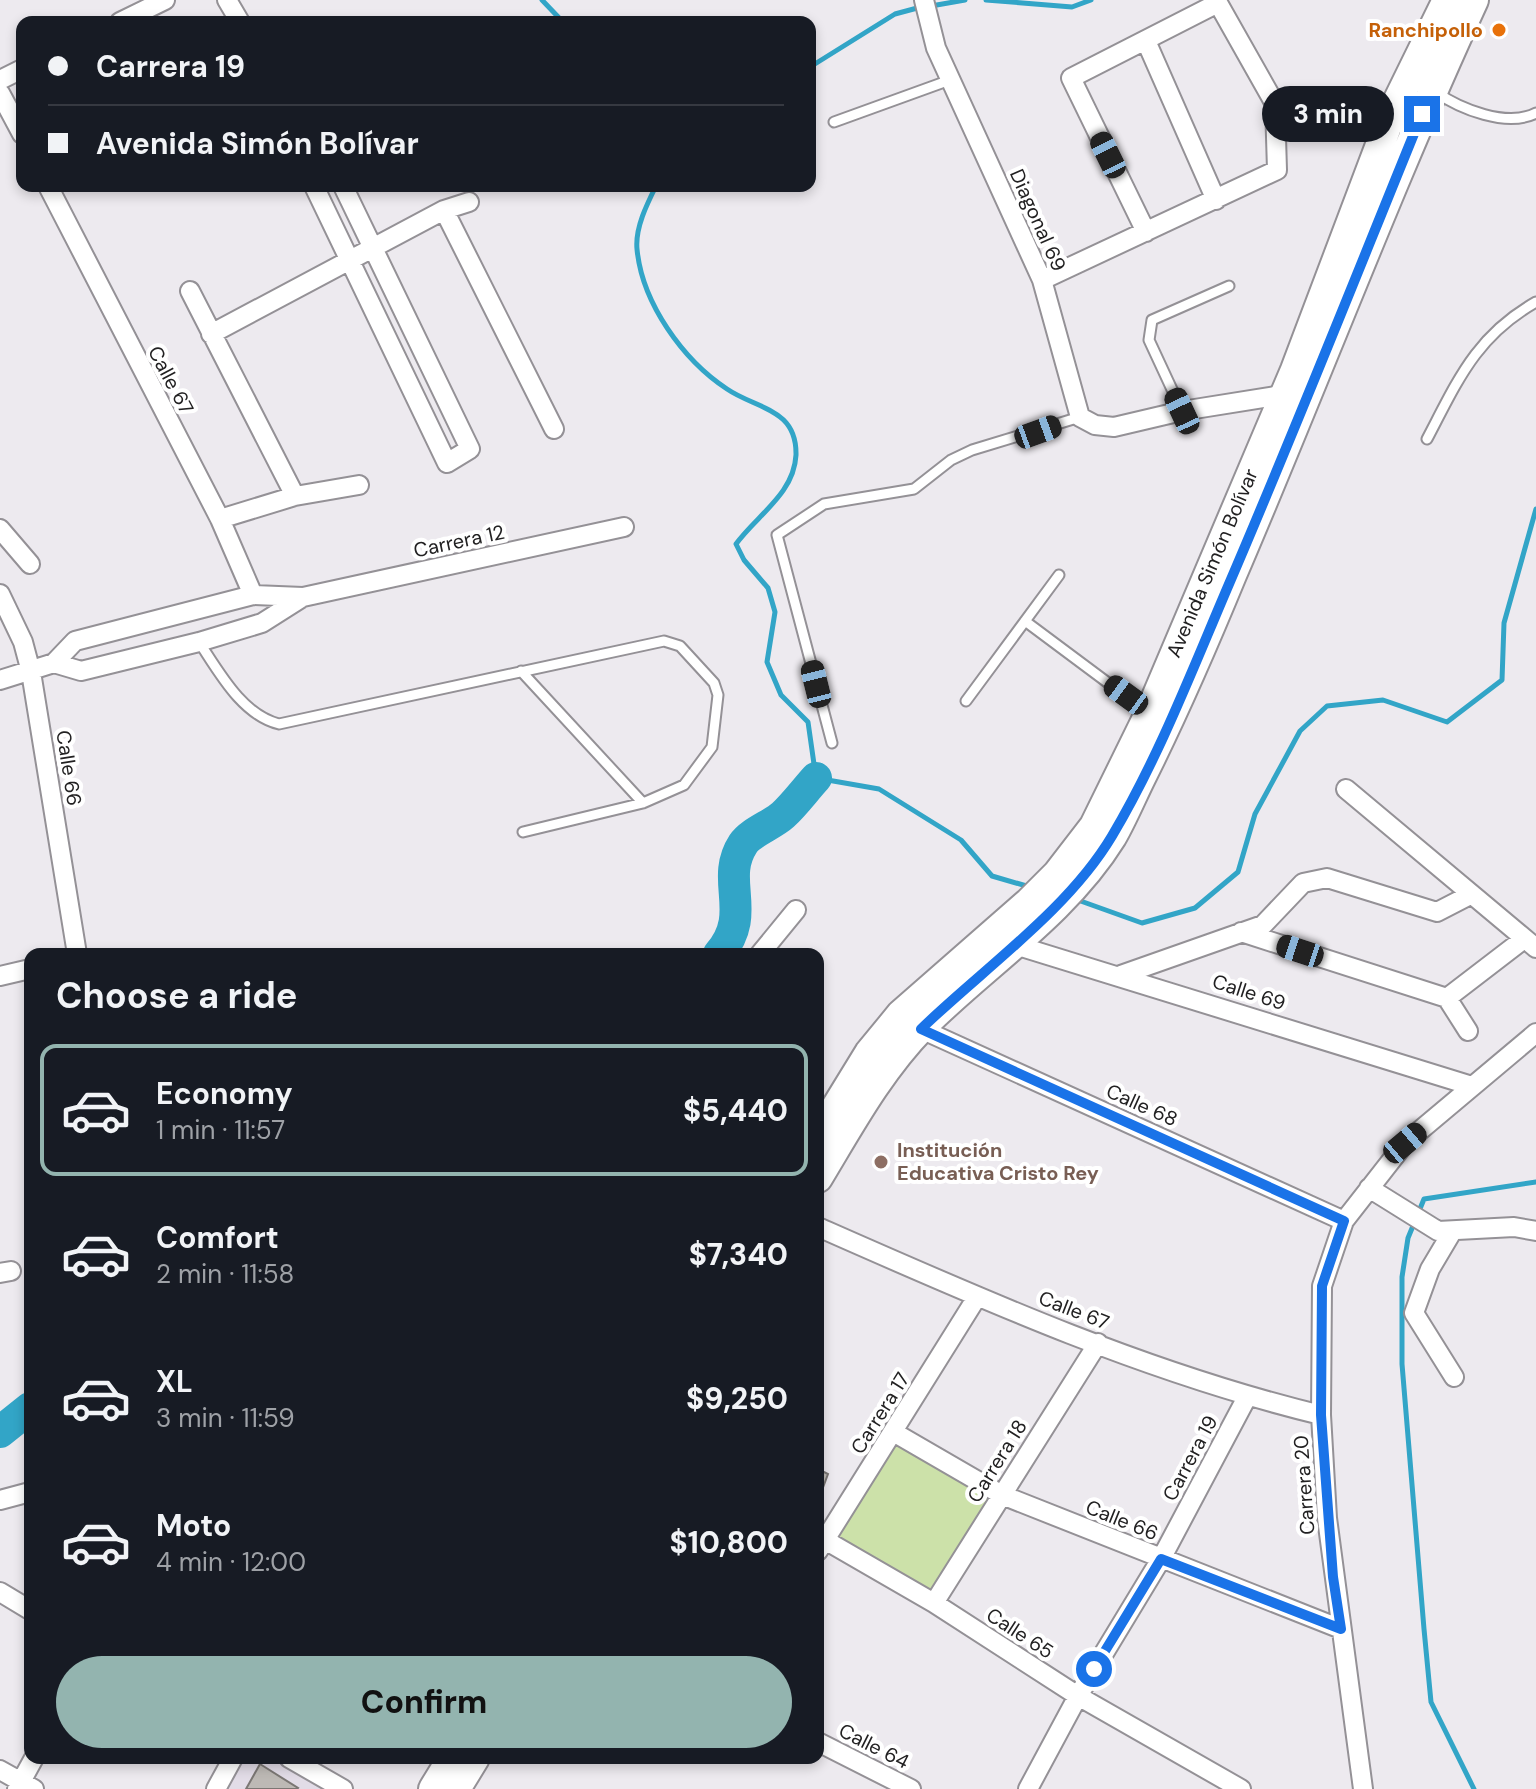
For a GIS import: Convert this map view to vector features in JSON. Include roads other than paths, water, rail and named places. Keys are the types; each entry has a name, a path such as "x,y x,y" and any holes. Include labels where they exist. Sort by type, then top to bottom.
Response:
{"main road":[{"name":"Avenida Simón Bolívar","path":"824,1126 869,1053 901,1014 1037,909 1112,837 1168,723 1282,395 1295,370 1394,108 1447,0"},
{"name":"Avenida Simón Bolívar","path":"1068,878 1208,603 1474,0"},
{"name":"Avenida Simón Bolívar","path":"824,1168 857,1111 921,1029 1012,944 1037,909"},
{"path":"433,1789 448,1764"},
{"path":"456,1789 471,1764"}],"street":[{"path":"132,16 165,0"},
{"name":"Diagonal 69","path":"924,0 936,48 1042,280 1080,417"},
{"path":"1042,280 1216,200 1277,170 1275,104 1218,3 1071,78 1146,232"},
{"path":"1146,41 1216,200"},
{"path":"0,93 16,123"},
{"name":"Calle 67","path":"51,192 220,519 253,595"},
{"path":"317,192 447,463 470,449 375,246 346,192"},
{"path":"211,334 444,210 469,202"},
{"path":"444,210 554,429"},
{"path":"190,291 295,496"},
{"path":"1080,417 1095,425 1114,427 1182,411 1282,395"},
{"path":"220,519 295,496 359,485"},
{"name":"Carrera 12","path":"0,680 54,663 75,641 253,595 303,597 624,527"},
{"path":"0,529 30,564"},
{"name":"Calle 66","path":"0,594 23,642 31,672 76,948"},
{"name":"Carrera 12","path":"54,663 81,671 199,642 262,623 303,597"},
{"path":"1346,789 1530,944 1447,998"},
{"path":"1121,975 1263,925 1303,883 1313,880 1327,878 1437,912 1470,895"},
{"path":"765,948 796,910"},
{"path":"1241,932 1447,998 1468,1031"},
{"name":"Calle 69","path":"1012,944 1121,975 1472,1086"},
{"path":"0,976 24,970"},
{"name":"Calle 68","path":"921,1029 1344,1221"},
{"path":"1536,1033 1405,1143 1375,1193 1438,1231 1493,1227 1536,1231"},
{"name":"Carrera 20","path":"1363,1789 1350,1673 1333,1577 1321,1415 1322,1286 1344,1221 1375,1193"},
{"name":"Calle 67","path":"824,1230 977,1297 1098,1343 1247,1397 1321,1415"},
{"path":"1452,1232 1430,1269 1414,1313 1454,1377"},
{"name":"Carrera 17","path":"824,1537 895,1433 977,1297"},
{"name":"Carrera 18","path":"934,1603 1098,1343"},
{"name":"Carrera 19","path":"1028,1789 1078,1696 1161,1559 1247,1397"},
{"name":"Calle 66","path":"895,1433 1002,1495 1341,1629"},
{"path":"0,1500 24,1494"},
{"name":"Calle 65","path":"824,1545 934,1603 1078,1696 1241,1789"},
{"path":"0,1592 24,1606"},
{"name":"Calle 64","path":"824,1745 911,1789"},
{"path":"0,1770 24,1787 32,1764"},
{"path":"216,1789 230,1764"},
{"path":"299,1764 343,1789"}],"lane":[{"path":"834,122 950,80"},
{"path":"1433,90 1488,114 1517,117 1536,113"},
{"path":"1182,411 1149,340 1152,320 1229,286"},
{"path":"1427,439 1484,340 1508,318 1536,302"},
{"path":"832,743 777,535 824,504 914,489 951,460 972,450 1080,417"},
{"path":"966,701 1059,575"},
{"path":"1025,621 1149,714"},
{"path":"199,642 224,679 257,716 279,724 664,641 680,646 706,674 718,695 712,747 684,785 643,803 523,832"},
{"path":"521,671 643,803"}],"waterway":[{"path":"542,0 557,16"},
{"path":"931,6 965,0"},
{"path":"986,0 1072,7 1091,0"},
{"path":"816,63 895,14 921,7"},
{"path":"653,192 642,216 637,249 640,269 656,309 681,346 711,377 738,396 773,412 790,428 795,439 796,455 789,481 736,544 744,560 768,588 775,612 767,662 781,695 808,722 816,778 879,789 961,840 992,876 1030,887"},
{"path":"1075,899 1142,923 1195,908 1238,872 1255,814 1300,731 1327,706 1383,700 1447,722 1502,680 1504,623 1536,509"},
{"path":"723,948 734,925 734,871 743,844 783,815 816,778"},
{"path":"1474,1789 1431,1702 1402,1364 1402,1277 1408,1238 1424,1199 1536,1182"},
{"path":"0,1432 24,1413"}],"place":[{"name":"Ranchipollo","path":"1499,30"},
{"name":"Institución Educativa Cristo Rey","path":"881,1162"}]}
